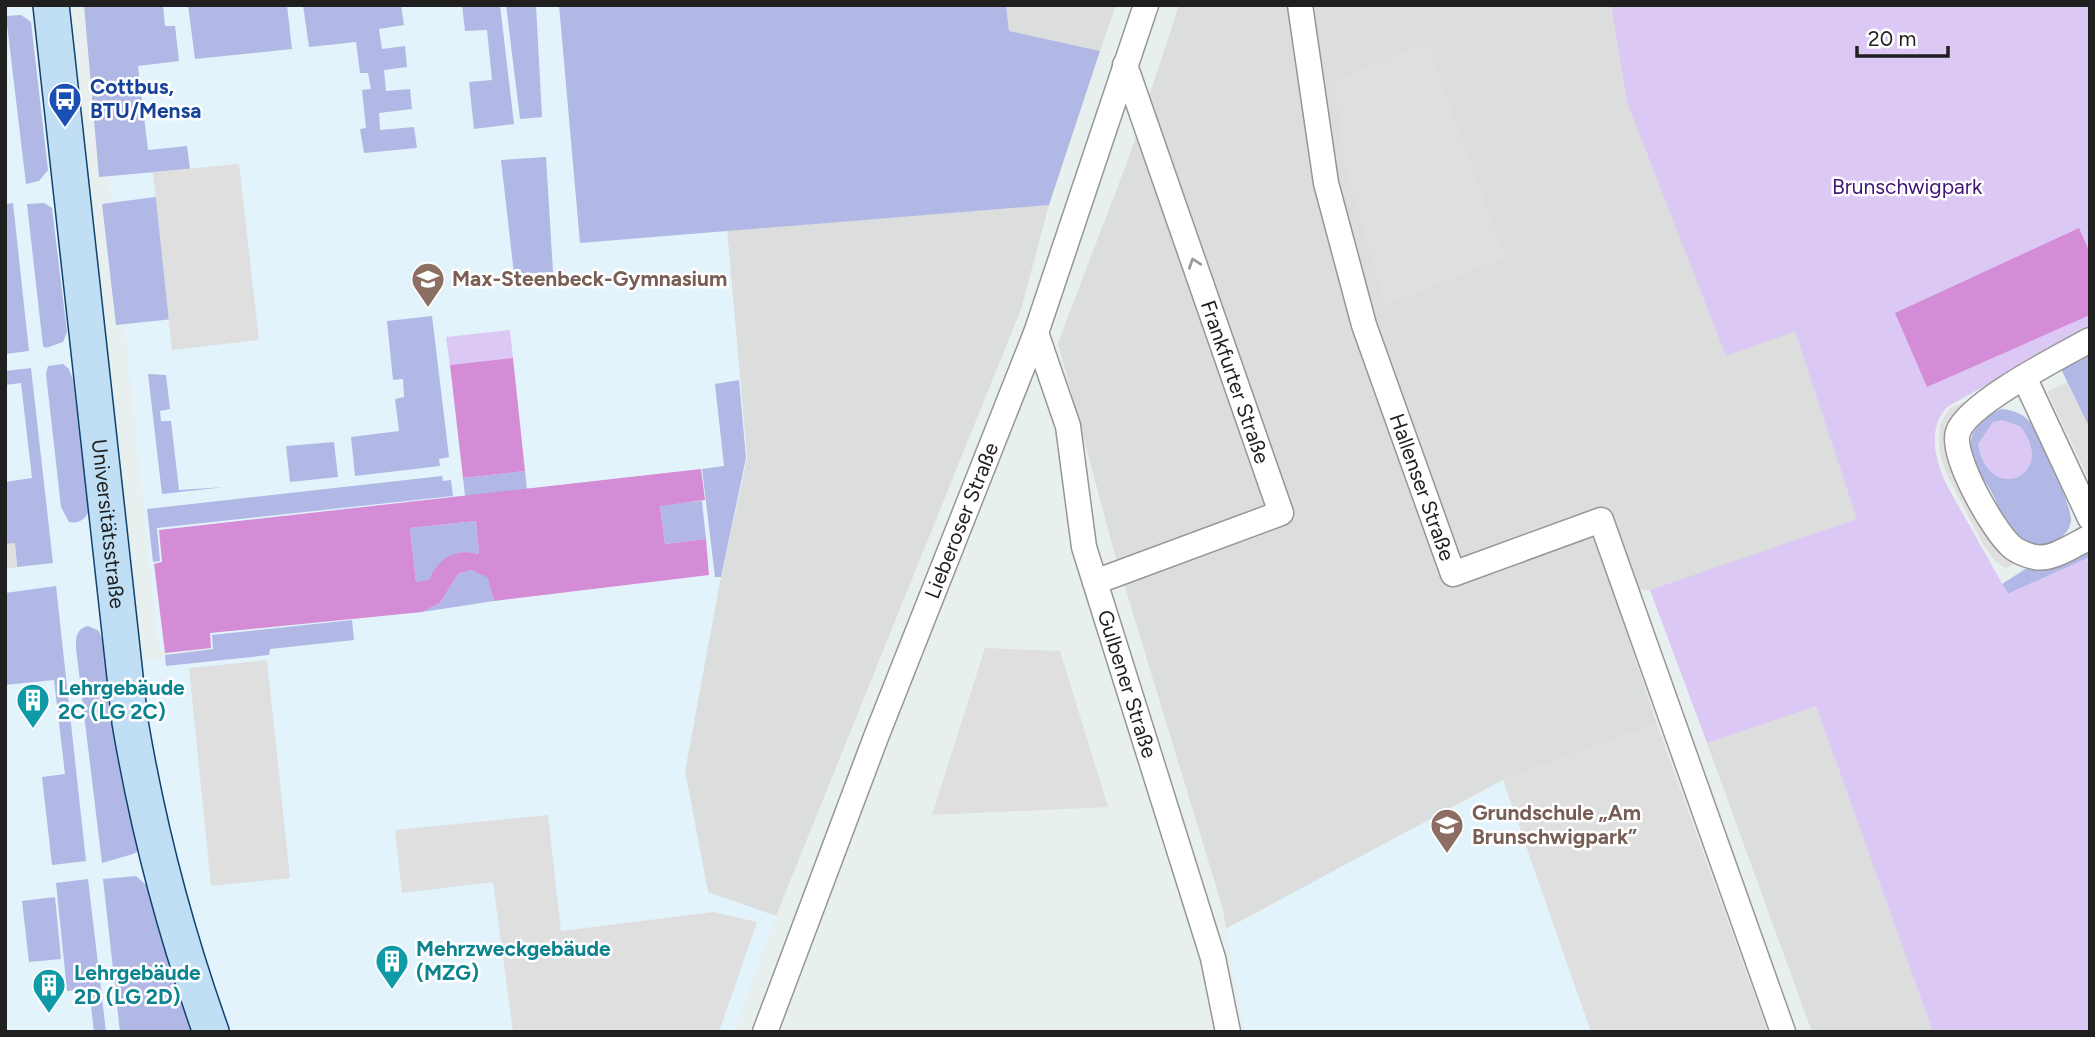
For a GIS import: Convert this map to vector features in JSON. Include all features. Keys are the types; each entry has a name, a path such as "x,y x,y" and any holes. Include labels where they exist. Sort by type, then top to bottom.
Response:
{"street":[{"name":"Universitätsstraße","path":"51,5 130,722 142,792 177,931 211,1032"},
{"name":"Lieberoser Straße","path":"765,1032 871,750 1036,333 1146,5"},
{"name":"Hallenser Straße","path":"1300,5 1326,183 1360,312 1453,574 1601,520 1783,1032"},
{"name":"Frankfurter Straße","path":"1096,582 1281,513 1125,65"},
{"name":"Gulbener Straße","path":"1036,333 1068,426 1084,547 1213,958 1228,1032"},
{"path":"2090,340 1994,396 1967,419 1959,430 1956,444 1961,461 1997,530 2013,549 2037,558 2053,555 2090,537"},
{"path":"2024,377 2090,517"}],"shaded area":[{"path":"5,5 30,5 111,665 281,643 280,637 159,651 90,5 559,5 580,242 727,230 747,458 719,586 685,771 708,892 776,916 734,1032 5,1032"},
{"path":"84,5 163,5 165,26 175,26 179,61 138,66 148,150 187,146 190,169 99,177"},
{"path":"188,5 287,5 292,49 195,59"},
{"path":"303,5 401,5 404,25 379,29 382,49 405,46 407,67 384,70 386,91 410,89 412,109 379,113 380,130 414,127 417,148 364,153 360,129 366,128 362,90 371,89 368,73 360,73 356,42 309,47"},
{"path":"462,5 500,5 514,124 474,129 469,82 492,80 487,30 465,31"},
{"path":"506,5 536,5 542,117 520,119"},
{"path":"559,5 1006,5 1009,31 1100,51 1049,205 580,243"},
{"path":"1006,5 1116,5 1100,51 1009,31"},
{"path":"1179,5 1611,5 1627,102 1796,330 1858,520 1650,590 1612,588 1657,724 1503,780 1226,929 1223,909 1114,551 1058,343 1129,157"},
{"path":"21,15 31,22 48,170 39,181 26,184 6,16"},
{"path":"1427,43 1505,258 1385,305 1344,161 1335,80"},
{"path":"546,157 553,272 514,274 501,160"},
{"path":"239,164 259,340 172,350 153,172"},
{"path":"170,195 183,318 116,325 102,204"},
{"path":"13,203 29,351 5,354 5,204"},
{"path":"44,203 52,208 67,332 63,342 46,348 43,346 27,204"},
{"path":"1049,205 1021,309 776,916 708,893 685,771 719,586 747,458 727,230"},
{"path":"2079,228 2090,253 2090,315 1927,387 1895,313"},
{"path":"432,316 449,457 439,459 440,466 355,476 351,437 399,431 395,399 404,397 403,379 393,380 387,321"},
{"path":"2090,351 2090,429 2060,367"},
{"path":"513,358 525,471 463,478 450,365"},
{"path":"63,364 69,369 73,380 89,511 78,522 69,522 61,507 46,374 48,366"},
{"path":"31,368 53,563 17,567 15,544 5,544 5,482 32,478 21,383 5,385 5,371"},
{"path":"148,374 166,375 170,409 160,411 161,421 171,421 179,490 225,487 162,494"},
{"path":"739,380 746,458 721,577 715,577 702,469 724,466 715,384"},
{"path":"2067,382 2090,429 2090,482 2047,392"},
{"path":"1972,399 1949,427 2017,563 2006,568 1996,562 1984,546 1946,473 1939,450 1940,424 1950,408"},
{"path":"2001,409 2019,413 2033,426 2070,512 2071,520 2066,533 2047,544 2032,544 2014,534 1974,462 1971,452 1973,434 1983,420"},
{"path":"334,442 338,477 290,482 286,446"},
{"path":"701,469 705,500 660,506 665,544 706,539 709,575 494,601 488,578 472,570 458,574 440,603 422,612 210,633 211,648 165,653 154,564 162,562 159,530","holes":["476,521 479,554 462,552 449,556 429,580 416,582 410,528"]},
{"path":"525,471 527,490 465,496 463,478"},
{"path":"442,476 443,481 451,480 453,496 157,528 160,561 153,562 147,509"},
{"path":"702,501 706,539 665,544 660,505"},
{"path":"476,521 479,554 463,553 449,557 429,581 416,582 410,528"},
{"path":"15,543 17,567 5,569 5,544"},
{"path":"2090,551 2090,557 2008,594 2002,584 2027,568 2048,569"},
{"path":"472,570 489,578 494,601 422,612 440,603 458,574"},
{"path":"56,586 86,861 52,865 42,777 65,774 54,680 5,685 5,593"},
{"path":"352,620 354,640 270,649 269,655 166,666 165,655 213,649 212,635"},
{"path":"88,626 99,631 102,640 120,772 137,846 137,852 133,854 102,863 76,648 78,634"},
{"path":"985,648 1060,651 1108,807 932,815"},
{"path":"267,660 290,878 211,886 189,668"},
{"path":"1816,706 1933,1032 1812,1032 1707,743"},
{"path":"1657,724 1768,1032 1591,1032 1503,780"},
{"name":"Grundschule „Am Brunschwigpark”","path":"1503,780 1591,1032 1244,1032 1226,929"},
{"path":"548,815 561,931 713,912 757,922 719,1032 513,1032 493,882 402,893 395,830"},
{"path":"136,876 146,885 193,1032 120,1032 103,879"},
{"path":"88,879 106,1032 94,1032 89,989 67,991 56,883"},
{"path":"55,897 61,959 29,962 22,901"}],"green space":[{"name":"Brunschwigpark","path":"1611,5 2090,5 2090,327 1947,407 1937,425 1935,444 1946,484 2008,594 2090,557 2090,1032 1933,1032 1816,706 1707,743 1650,590 1857,519 1795,331 1726,356 1627,102"},
{"path":"510,330 513,358 450,365 446,337"},
{"path":"2002,420 2020,426 2030,443 2032,458 2027,470 2018,477 2006,479 1994,475 1984,463 1978,444 1993,422"}],"place":[{"name":"Cottbus, BTU/Mensa","path":"65,129"},
{"name":"Max-Steenbeck-Gymnasium","path":"428,309"},
{"name":"Lehrgebäude 2C (LG 2C)","path":"33,730"},
{"name":"Grundschule „Am Brunschwigpark”","path":"1447,855"},
{"name":"Mehrzweckgebäude (MZG)","path":"392,991"},
{"name":"Lehrgebäude 2D (LG 2D)","path":"49,1015"}]}
